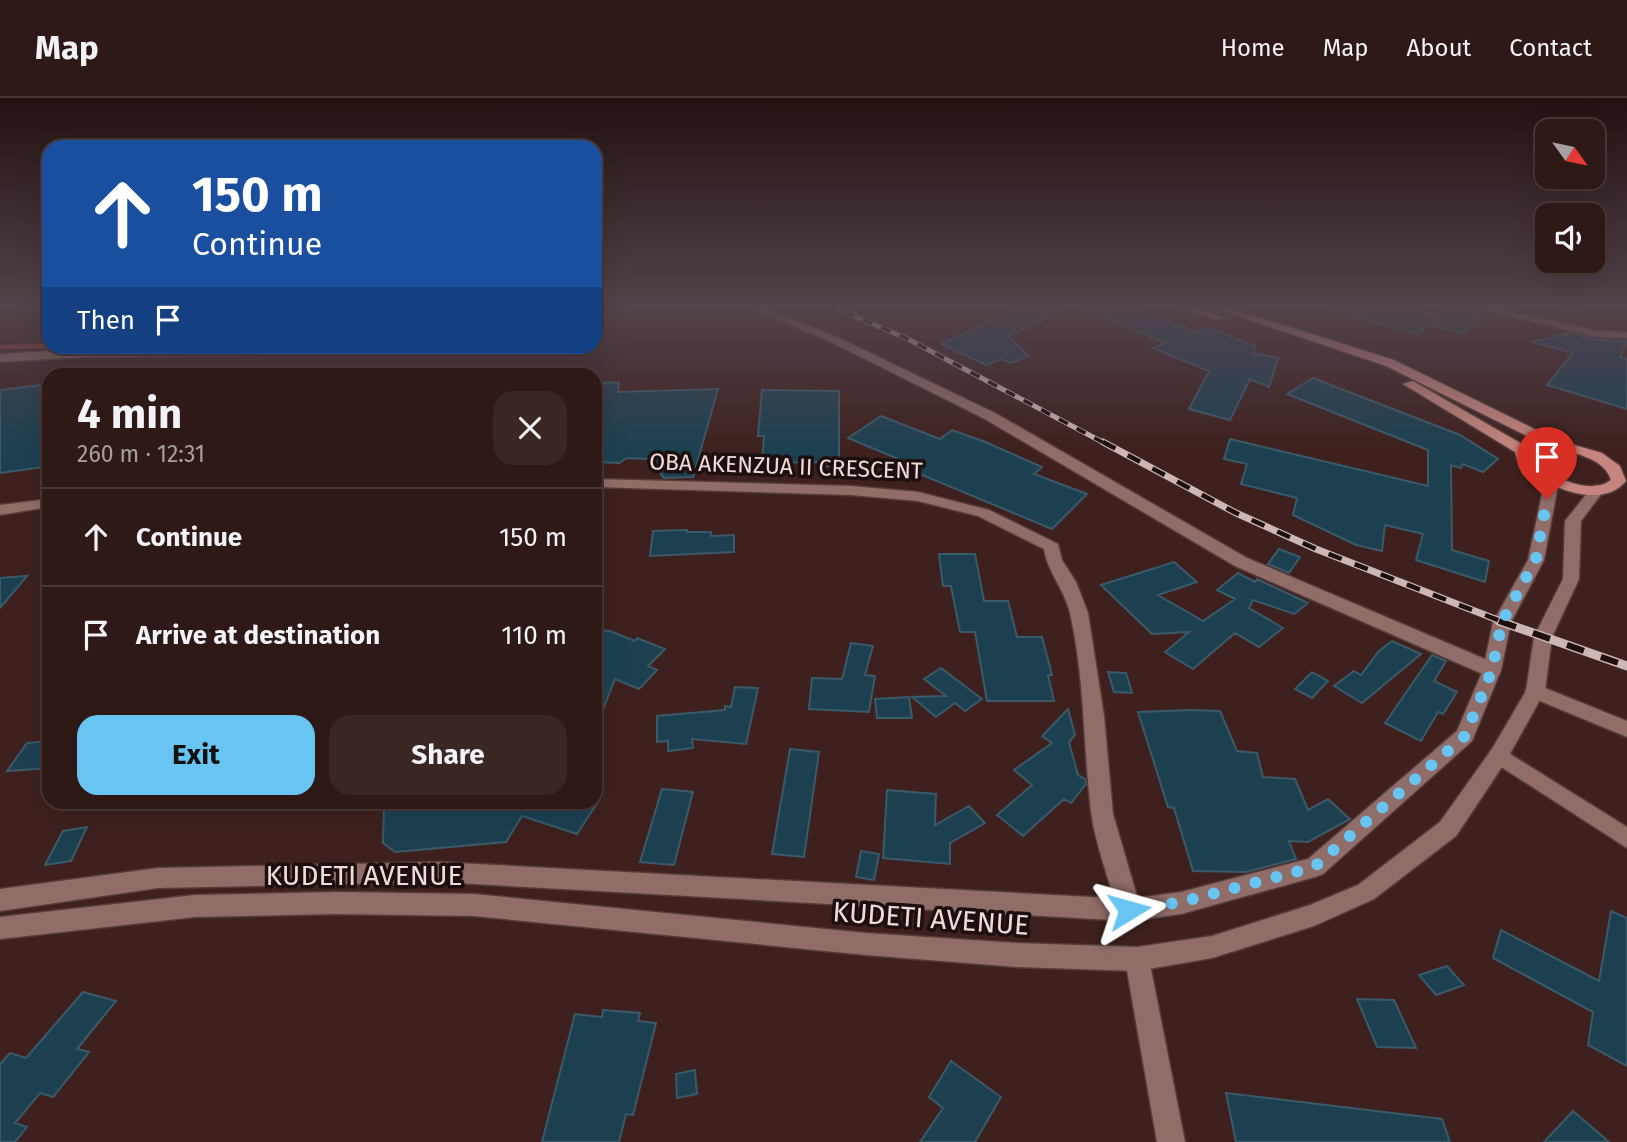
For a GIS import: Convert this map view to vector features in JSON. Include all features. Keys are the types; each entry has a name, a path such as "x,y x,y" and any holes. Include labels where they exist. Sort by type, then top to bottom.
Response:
{"main road":[{"path":"861,353 990,416 1241,562 1492,670"},
{"path":"1330,353 1425,391 1522,450 1524,463 1552,480 1615,484 1615,469 1597,456"},
{"path":"1356,353 1390,363 1552,443 1627,462"},
{"path":"0,358 68,354"},
{"path":"1522,450 1528,446 1552,443"},
{"name":"KUDETI AVENUE","path":"0,900 158,878 439,872 1129,910 1181,902 1314,867 1465,736 1492,670 1502,622 1536,559 1552,480"},
{"name":"OBA AKENZUA II CRESCENT","path":"602,483 881,492 932,497 1002,520 1052,547 1054,560 1068,582 1079,613 1094,716 1102,814 1129,910"},
{"name":"KUDETI AVENUE","path":"0,928 195,906 269,903 474,905 866,944 1017,955 1138,959 1212,947 1314,915 1366,892 1448,829 1499,755 1535,691 1543,637 1571,579 1573,521 1615,484"},
{"path":"0,510 42,504"},
{"path":"1535,691 1627,729"},
{"path":"1499,755 1627,839"},
{"path":"1138,959 1171,1142"}],"building":[{"path":"960,353 1025,353 1028,356 1011,363 1001,359 986,365"},
{"path":"1164,353 1253,353 1278,358 1269,387 1250,379 1230,420 1189,409 1209,371"},
{"path":"1573,353 1622,353 1620,357 1627,359 1627,409 1547,385"},
{"path":"1313,378 1460,435 1498,459 1483,472 1463,464 1461,468 1451,465 1452,550 1489,561 1485,582 1416,560 1423,534 1385,525 1382,551 1356,545 1293,515 1297,498 1241,484 1247,464 1224,459 1230,439 1428,486 1428,450 1287,394"},
{"path":"619,382 618,392 718,389 693,477 664,478 649,459 627,458 619,463 602,462 602,383"},
{"path":"42,385 42,467 0,473 0,390"},
{"path":"762,390 839,391 839,466 819,466 819,462 762,463 764,436 758,436"},
{"path":"881,416 940,439 952,430 983,441 1042,467 1034,474 1087,494 1052,529 903,467 908,463 848,438"},
{"path":"653,531 711,532 711,536 734,535 734,552 650,556"},
{"path":"1279,549 1300,557 1289,573 1268,564"},
{"path":"939,554 975,554 984,601 1008,601 1017,637 1042,637 1052,675 1048,675 1054,701 987,701 975,632 960,632 951,586 943,586"},
{"path":"1174,562 1197,582 1158,595 1203,621 1235,599 1217,590 1238,573 1308,603 1294,614 1253,600 1249,608 1283,628 1259,647 1235,633 1193,669 1165,652 1189,632 1152,634 1101,585"},
{"path":"27,576 0,608 0,578"},
{"path":"602,630 635,641 637,638 665,649 648,666 657,670 639,689 615,679 602,712"},
{"path":"1392,641 1421,654 1362,703 1334,686 1354,671 1361,675 1379,651"},
{"path":"851,643 873,646 865,675 875,676 869,712 809,709 812,678 842,679"},
{"path":"1432,655 1446,661 1434,681 1457,692 1443,714 1438,712 1421,741 1385,723"},
{"path":"941,668 982,699 965,711 955,703 936,717 912,697 946,696 924,679"},
{"path":"1108,672 1126,673 1132,693 1114,692"},
{"path":"1312,672 1328,681 1312,698 1295,689"},
{"path":"735,687 758,688 746,744 692,739 693,748 668,751 668,741 657,742 657,716 725,710 725,706 731,707"},
{"path":"909,697 912,718 877,718 875,699"},
{"path":"1068,709 1075,735 1069,742 1078,775 1085,779 1086,784 1071,803 1064,799 1023,836 997,815 1032,785 1014,770 1052,743 1042,736"},
{"path":"1220,711 1237,751 1257,753 1263,777 1295,779 1308,810 1328,799 1350,819 1308,842 1289,841 1296,859 1246,872 1193,871 1174,808 1168,807 1138,712"},
{"path":"42,742 42,768 7,771 27,743"},
{"path":"790,749 819,752 804,857 772,854"},
{"path":"662,789 693,792 674,865 640,862"},
{"path":"887,790 936,794 935,825 969,806 985,823 950,843 950,864 883,858"},
{"path":"384,809 593,809 577,834 522,816 506,842 395,852 383,843"},
{"path":"87,827 71,861 45,865 63,831"},
{"path":"861,851 879,854 874,880 856,877"},
{"path":"1611,911 1627,918 1627,1066 1588,1045 1593,1012 1493,958 1501,930 1599,981"},
{"path":"1447,966 1464,985 1436,995 1419,975"},
{"path":"83,992 116,1001 77,1049 89,1052 53,1097 40,1093 15,1123 27,1127 15,1142 0,1142 0,1064 10,1053 26,1058"},
{"path":"1357,999 1394,1000 1416,1048 1377,1047"},
{"path":"603,1010 640,1013 638,1021 656,1023 633,1115 626,1114 619,1142 542,1142 575,1014 602,1017"},
{"path":"951,1061 1001,1097 975,1142 920,1142 943,1108 929,1097"},
{"path":"695,1070 697,1094 677,1098 676,1074"},
{"path":"1226,1093 1442,1119 1450,1142 1236,1142"},
{"path":"1573,1111 1609,1142 1544,1142"}],"railway":[{"path":"934,353 1106,444"},
{"path":"1103,442 1236,513 1316,549 1503,622"},
{"path":"1499,621 1627,666"}],"route":[{"path":"1129,910 1181,902 1314,867 1465,736 1492,670 1502,622 1536,559 1547,499"}]}
